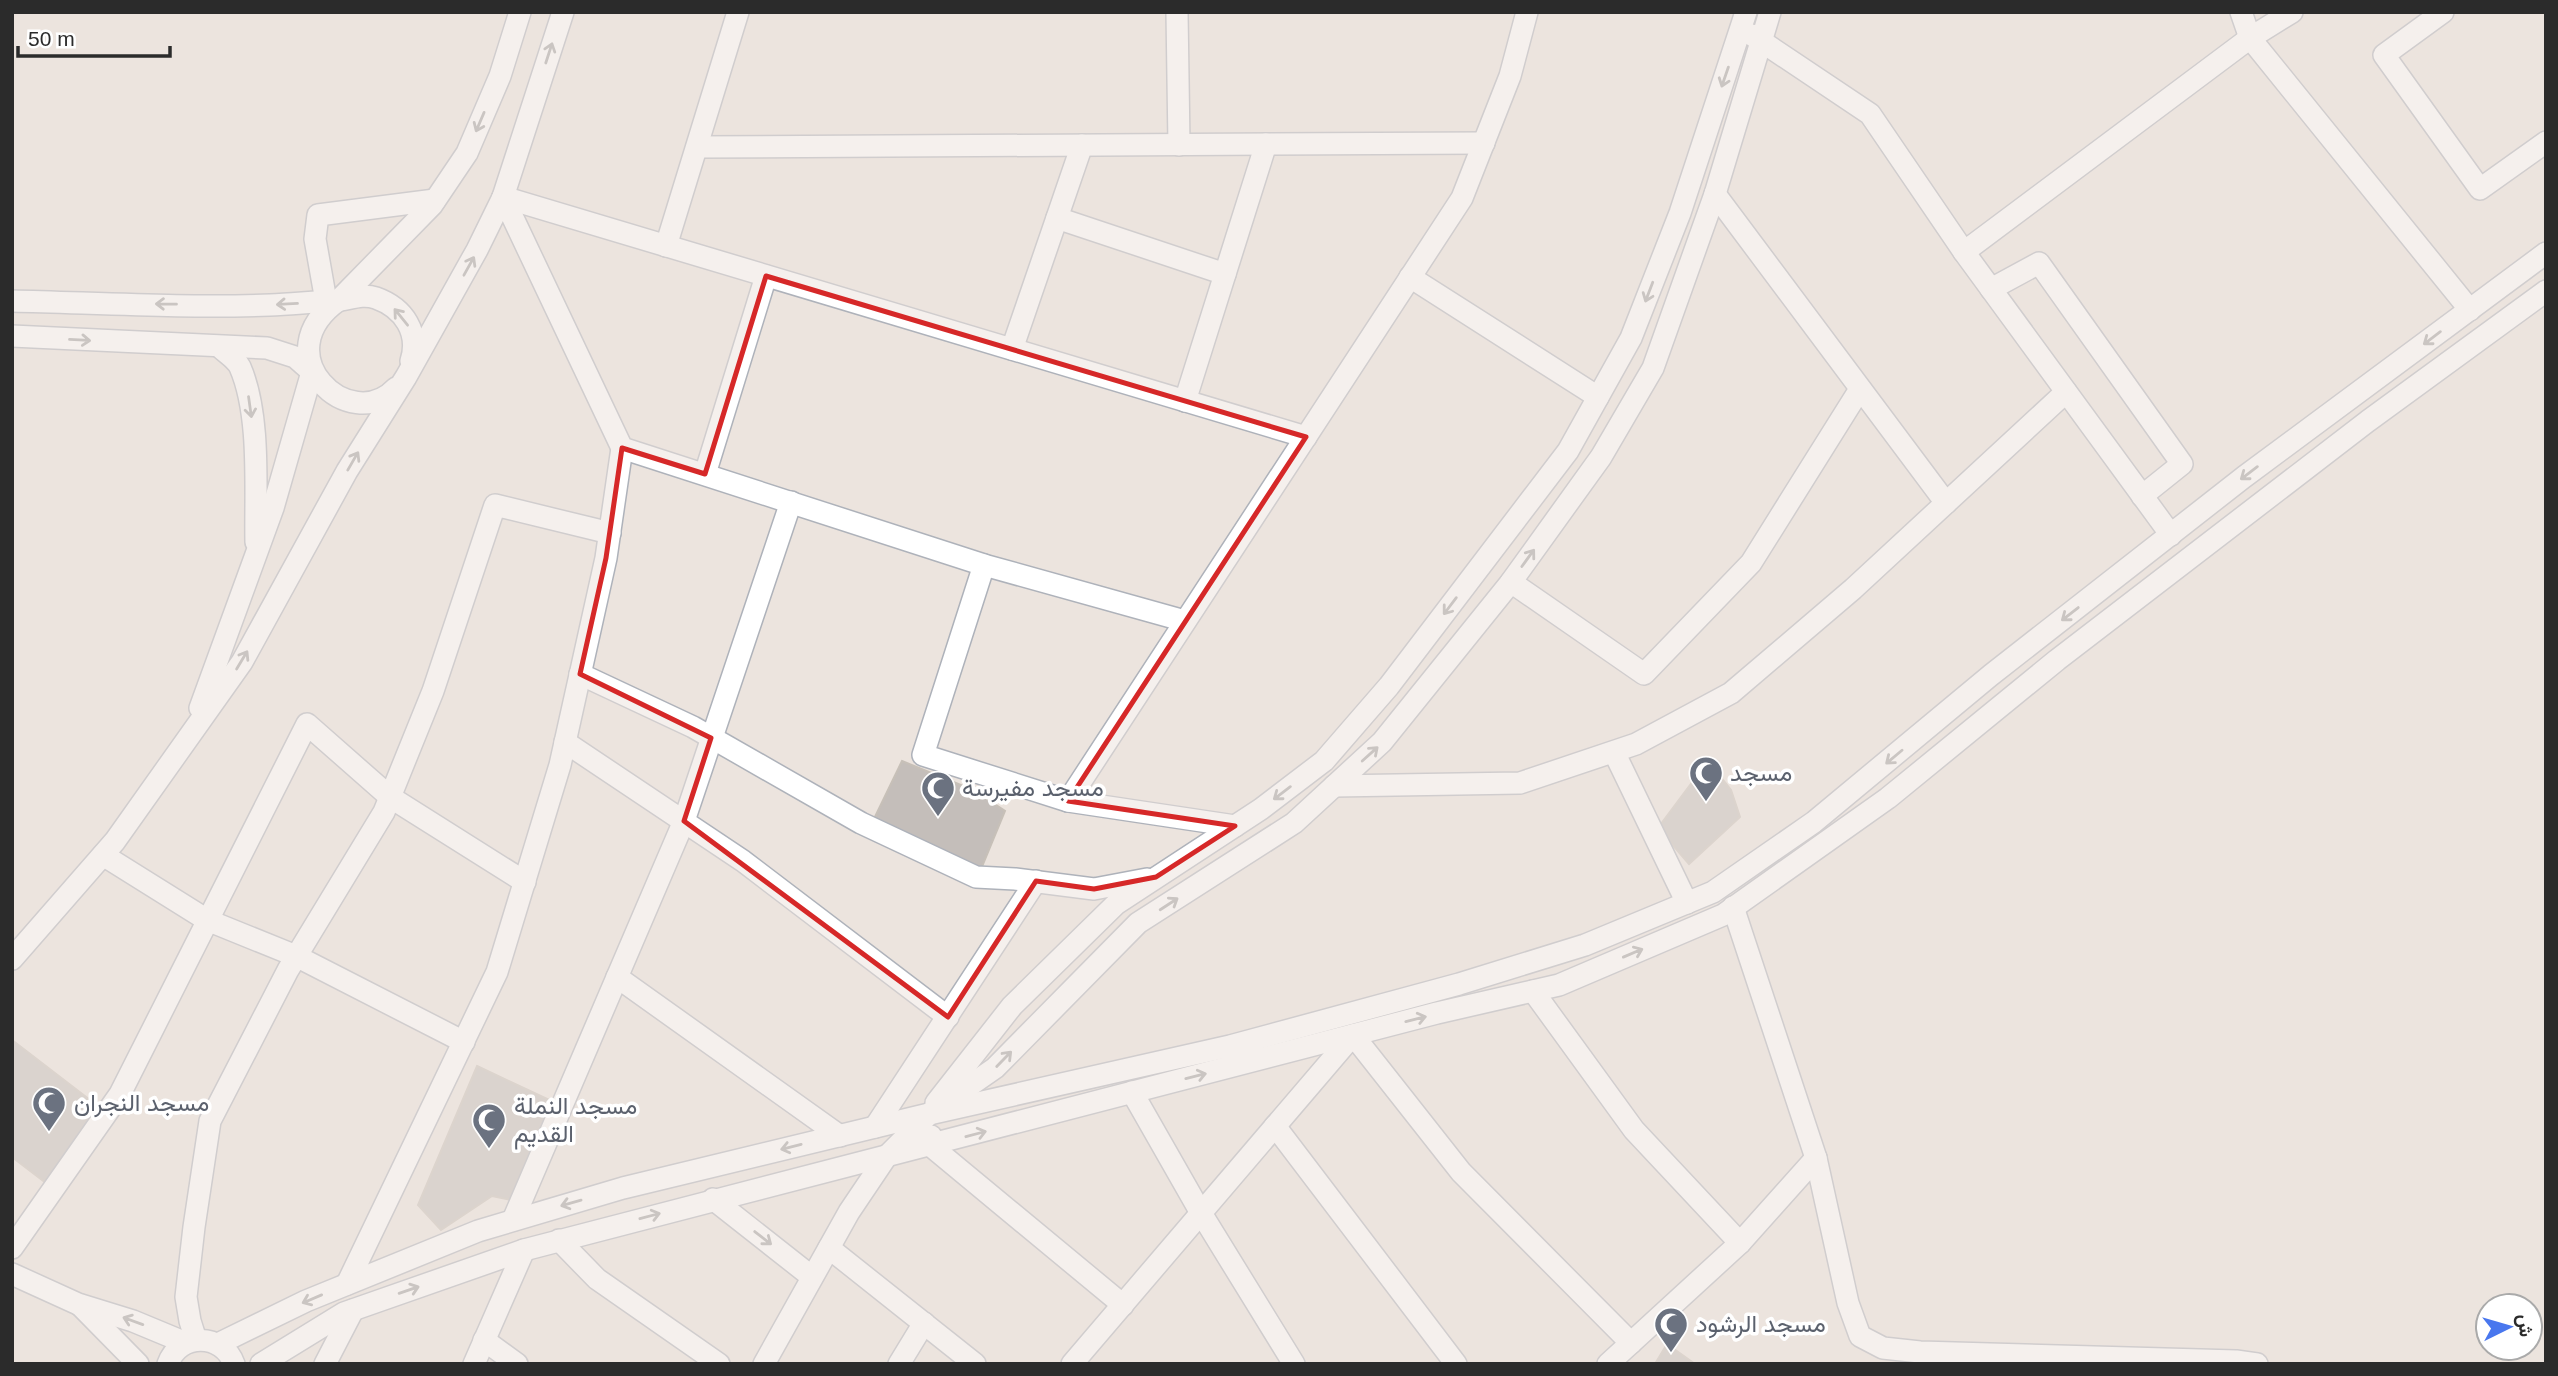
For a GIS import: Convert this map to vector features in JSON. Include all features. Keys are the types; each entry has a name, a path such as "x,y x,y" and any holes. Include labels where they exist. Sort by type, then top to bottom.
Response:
{"street":[{"path":"190,736 273,508 312,372 309,344 313,326 333,301 435,200 467,153 500,76 520,12"},
{"path":"12,960 103,855 242,662 354,460 406,377 477,250 503,197 563,12"},
{"path":"666,246 738,12"},
{"path":"1177,12 1179,145"},
{"path":"1068,801 1462,198 1510,76 1527,12"},
{"path":"764,1364 829,1248 886,1157 929,1114 995,1068 1138,923 1294,823 1382,742 1511,582 1601,457 1653,368 1715,194 1770,12"},
{"path":"2241,12 2250,38 2470,310"},
{"path":"1964,252 2250,38 2292,12"},
{"path":"2443,12 2384,55 2480,190 2546,142"},
{"path":"1123,1305 931,1146 929,1114 944,1091 1012,1006 1116,904 1235,826 1324,761 1389,686 1568,451 1631,338 1680,214 1744,21 1762,40 1870,114 1964,252 2171,535"},
{"path":"696,147 1484,143"},
{"path":"1185,401 1266,144"},
{"path":"1013,349 1082,145"},
{"path":"1715,194 1946,503"},
{"path":"503,197 1306,437"},
{"path":"347,1284 497,972 565,742 610,533 622,448 503,197"},
{"path":"333,301 315,239 318,215 435,200"},
{"path":"1057,218 1225,274"},
{"path":"218,1344 306,1301 478,1231 513,1220 623,1188 929,1114 1230,1046 1459,984 1585,945 1713,892 1814,822 1992,676 2255,469 2546,253"},
{"path":"1991,289 2039,263 2182,464 2142,496"},
{"path":"705,474 766,276"},
{"path":"1410,277 1598,397"},
{"path":"261,1364 353,1310 524,1250 713,1199 931,1146 1353,1035 1533,991 1572,979 1723,915 1888,798 2100,627 2368,421 2546,290"},
{"path":"12,301 234,305 374,297 390,304 403,316 412,332 415,347 406,377 388,397 358,402 329,391 295,357 267,348 12,337"},
{"path":"221,348 239,366 250,399 255,451 256,555"},
{"path":"1511,582 1644,674 1751,562 1860,389"},
{"path":"1334,786 1520,783 1636,744 1731,693 1853,589 2066,392"},
{"path":"622,448 984,565 1185,621"},
{"path":"513,1220 684,821 791,502"},
{"path":"191,1341 186,1297 210,1121 296,956 384,812 433,691 495,505 610,533"},
{"path":"984,565 923,755 1068,801 1235,826"},
{"path":"580,674 711,738 861,823 976,877 1094,889 1156,877"},
{"path":"12,1248 120,1094 307,724 390,797 525,882"},
{"path":"565,742 743,861 948,1017"},
{"path":"1614,752 1687,903"},
{"path":"103,855 207,920 296,956 464,1041"},
{"path":"875,1127 1036,881"},
{"path":"1733,907 1816,1158 1848,1303 1860,1336 1883,1348 1920,1352 2236,1361 2257,1364"},
{"path":"617,976 840,1136"},
{"path":"1533,991 1634,1130 1740,1244"},
{"path":"1076,1362 1353,1035"},
{"path":"1353,1035 1461,1172 1631,1342"},
{"path":"1132,1093 1200,1213 1294,1364"},
{"path":"1275,1126 1456,1364"},
{"path":"1608,1364 1740,1244 1816,1158"},
{"path":"713,1199 812,1277"},
{"path":"559,1240 597,1279 719,1364"},
{"path":"829,1248 975,1364"},
{"path":"474,1364 524,1250"},
{"path":"12,1273 78,1304 191,1341 218,1344 226,1350 234,1364"},
{"path":"78,1304 138,1364"},
{"path":"325,1364 353,1310"},
{"path":"899,1364 924,1324"},
{"path":"484,1340 517,1364"},
{"path":"168,1364 176,1350 191,1341"}],"highlighted area":[{"path":"766,276 1306,437 1068,801 1235,826 1156,877 1094,889 1036,881 948,1017 684,821 711,738 580,674 606,558 622,448 705,474"}],"building":[{"name":"مسجد مفيرسة","path":"902,761 973,790 1005,811 979,874 871,825"},
{"name":"مسجد","path":"1708,761 1731,790 1740,817 1689,864 1658,828"},
{"name":"مسجد النجران","path":"12,1040 103,1110 50,1186 12,1157"},
{"name":"مسجد النملة القديم","path":"477,1066 558,1104 516,1201 492,1196 441,1230 418,1205"},
{"name":"مسجد الرشود","path":"1667,1344 1695,1364 1655,1364"}],"place":[{"name":"مسجد","path":"1706,803"},
{"name":"مسجد مفيرسة","path":"938,818"},
{"name":"مسجد النجران","path":"49,1133"},
{"name":"مسجد النملة القديم","path":"489,1150"},
{"name":"مسجد الرشود","path":"1671,1354"}]}
